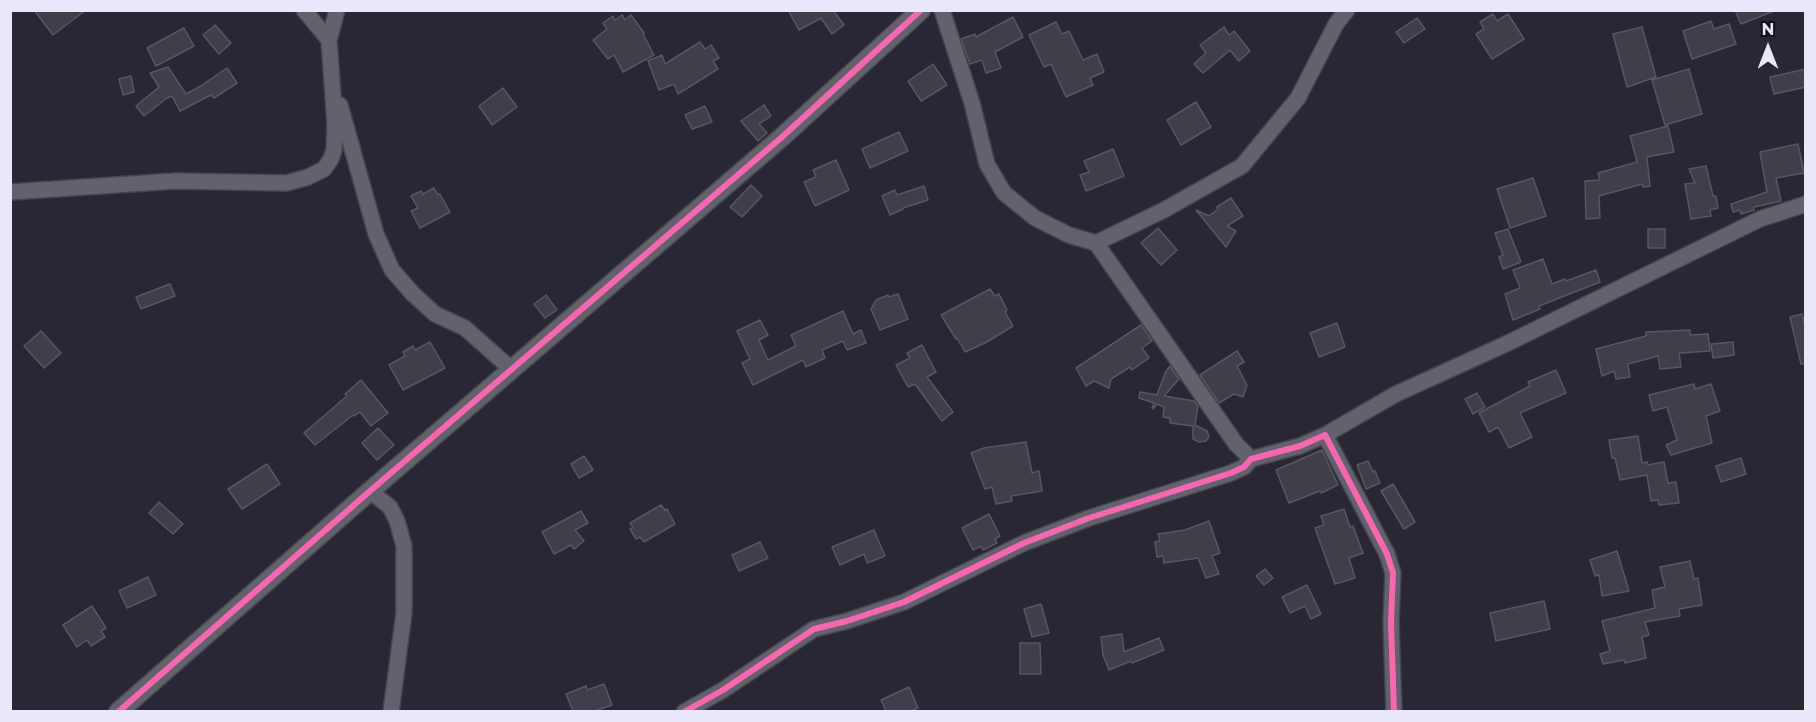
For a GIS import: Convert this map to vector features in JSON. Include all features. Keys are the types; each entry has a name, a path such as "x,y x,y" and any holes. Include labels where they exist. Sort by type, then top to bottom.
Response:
{"street":[{"path":"304,10 329,40"},
{"path":"10,192 175,181 287,183 308,177 324,169 332,159 334,150 335,125 329,40 337,10"},
{"path":"118,711 370,490 782,137 921,10"},
{"path":"942,10 972,103 987,164 1004,193 1035,218 1069,235 1096,243 1236,444 1251,459"},
{"path":"1096,243 1164,210 1242,166 1298,98 1336,24 1347,10"},
{"path":"332,77 376,234 392,270 435,314 465,328 511,369"},
{"path":"332,159 355,157"},
{"path":"684,711 723,690 814,629 847,621 904,602 1024,543 1089,518 1231,473 1244,467 1251,459 1300,446 1325,435 1396,394 1508,343 1761,219 1806,204"},
{"path":"1325,435 1387,554 1393,573 1391,622 1394,711"},
{"path":"370,490 390,507 398,521 404,546 404,613 391,711"}],"building":[{"path":"34,10 86,10 53,35"},
{"path":"788,10 833,10 844,25 832,34 821,18 799,30"},
{"path":"1735,10 1774,10 1774,11 1741,24"},
{"path":"1493,14 1497,21 1508,14 1524,39 1492,59 1476,34 1484,29 1480,22"},
{"path":"622,15 625,20 631,15 644,33 654,55 623,72 614,55 608,59 593,40 607,29 603,23 613,16 615,20"},
{"path":"1013,17 1023,37 995,52 1001,68 986,73 982,60 970,64 961,39 975,34 976,37"},
{"path":"1417,18 1425,29 1404,43 1396,32"},
{"path":"1711,21 1714,29 1729,24 1736,44 1692,59 1683,31"},
{"path":"1056,22 1062,34 1069,31 1083,60 1097,54 1104,72 1090,78 1093,85 1066,97 1051,64 1044,67 1029,35"},
{"path":"215,25 231,43 219,54 203,35"},
{"path":"1224,27 1229,35 1234,31 1250,51 1239,61 1230,50 1203,73 1194,64 1206,53 1200,45"},
{"path":"1642,27 1656,77 1627,87 1613,34"},
{"path":"184,28 194,46 156,66 147,48"},
{"path":"700,42 705,49 711,45 719,58 713,61 718,69 678,94 674,84 659,90 648,61 662,55 665,64"},
{"path":"933,64 947,85 921,101 908,81"},
{"path":"168,67 186,94 227,68 237,83 214,98 211,95 180,111 172,96 144,116 136,106 159,87 150,73"},
{"path":"1689,69 1702,114 1665,125 1652,80"},
{"path":"1806,69 1806,87 1774,94 1770,77"},
{"path":"131,76 134,92 123,95 119,79"},
{"path":"503,88 517,107 492,125 479,106"},
{"path":"1196,102 1211,127 1181,145 1167,120"},
{"path":"764,105 771,116 759,124 767,133 758,141 741,121"},
{"path":"705,106 712,122 692,129 685,115"},
{"path":"1668,126 1674,152 1647,157 1650,186 1643,187 1642,184 1599,196 1600,218 1586,219 1585,181 1600,180 1598,173 1637,162 1630,136"},
{"path":"899,132 908,151 870,168 862,149"},
{"path":"1798,144 1804,173 1776,178 1781,201 1754,207 1754,210 1741,214 1740,210 1733,212 1731,204 1767,192 1760,152"},
{"path":"1113,149 1124,176 1086,191 1080,175 1089,172 1084,161"},
{"path":"836,160 849,190 815,206 804,182 816,177 813,170"},
{"path":"1706,166 1718,208 1710,210 1711,216 1691,219 1685,184 1695,183 1689,169"},
{"path":"1533,178 1546,216 1510,228 1497,189"},
{"path":"751,185 762,196 742,217 730,207"},
{"path":"924,186 928,200 890,215 882,196 895,190 897,195"},
{"path":"434,188 450,212 420,228 411,211 418,208 411,196 421,191 423,194"},
{"path":"1231,198 1243,216 1227,226 1236,231 1226,247 1196,210 1209,216 1218,209 1217,207"},
{"path":"1158,228 1177,250 1161,265 1141,243"},
{"path":"1508,229 1521,262 1503,269 1499,257 1503,255 1495,233"},
{"path":"1648,229 1665,229 1665,248 1648,248"},
{"path":"1543,259 1552,284 1596,270 1600,282 1539,306 1540,309 1513,320 1505,294 1520,288 1513,270"},
{"path":"170,284 175,296 141,309 136,297"},
{"path":"990,289 995,296 999,294 1013,326 965,352 941,315"},
{"path":"898,294 908,319 880,330 871,309 876,300"},
{"path":"546,295 557,310 545,318 534,304"},
{"path":"843,311 853,334 861,330 866,343 847,350 843,341 822,350 825,358 806,367 803,360 753,385 742,363 750,359 737,331 760,320 768,335 759,340 768,360 796,346 791,335"},
{"path":"1802,314 1806,329 1806,363 1801,364 1790,317"},
{"path":"1337,323 1345,347 1319,357 1310,333"},
{"path":"1141,325 1152,341 1142,348 1149,358 1132,370 1130,367 1111,379 1109,388 1094,381 1086,386 1076,368"},
{"path":"1690,330 1690,335 1708,334 1710,351 1679,353 1681,367 1660,369 1658,356 1628,364 1630,377 1616,379 1614,371 1602,376 1596,349 1646,336 1646,332"},
{"path":"41,331 61,353 44,368 24,346"},
{"path":"430,342 445,368 403,390 389,365 405,356 403,352 413,346 415,350"},
{"path":"1733,342 1734,355 1713,358 1711,344"},
{"path":"922,345 936,372 927,377 953,412 942,421 915,384 908,387 896,365 910,358 907,353"},
{"path":"1237,351 1244,362 1237,366 1247,385 1243,397 1234,394 1219,403 1200,375"},
{"path":"1170,366 1179,379 1164,396 1194,401 1198,406 1195,425 1207,431 1209,437 1206,441 1199,442 1193,439 1193,426 1170,423 1170,418 1163,417 1164,407 1157,404 1153,409 1154,403 1139,398 1140,392 1157,395"},
{"path":"1556,370 1566,393 1520,413 1532,437 1509,448 1498,427 1489,432 1479,413 1530,386 1528,382"},
{"path":"361,380 388,413 371,426 360,412 353,415 315,445 304,433 347,396 345,394"},
{"path":"1694,384 1695,389 1711,384 1720,411 1706,416 1712,443 1671,455 1666,445 1677,440 1667,407 1653,411 1649,395"},
{"path":"1477,393 1485,407 1473,414 1465,399"},
{"path":"378,428 394,445 377,460 362,443"},
{"path":"1638,436 1642,463 1647,462 1648,465 1664,462 1668,483 1676,482 1679,503 1659,505 1658,500 1651,501 1647,475 1620,480 1615,458 1612,458 1609,440"},
{"path":"1026,442 1032,473 1039,471 1042,491 1011,496 1012,501 996,504 992,487 985,489 971,453 984,448"},
{"path":"1322,450 1338,485 1289,503 1276,470"},
{"path":"584,456 593,470 579,478 571,464"},
{"path":"1741,458 1746,474 1721,482 1716,466"},
{"path":"1368,461 1380,483 1366,489 1357,465"},
{"path":"267,464 280,484 242,509 228,489"},
{"path":"1393,484 1415,522 1404,529 1381,491"},
{"path":"159,502 183,524 173,534 149,513"},
{"path":"661,505 665,510 667,509 675,524 644,542 640,537 636,539 630,529 633,527 630,523"},
{"path":"1344,509 1363,553 1349,558 1355,578 1335,584 1315,528 1324,525 1321,516"},
{"path":"581,511 588,523 575,530 584,541 574,549 571,545 554,554 542,532"},
{"path":"989,514 1000,536 995,539 997,543 983,550 981,546 973,550 962,528"},
{"path":"1209,521 1220,553 1212,556 1219,574 1206,578 1198,558 1164,563 1163,556 1157,557 1155,542 1160,541 1158,534 1185,530"},
{"path":"874,530 885,556 867,563 864,554 840,565 832,547"},
{"path":"760,542 768,558 739,571 732,555"},
{"path":"1617,551 1629,591 1602,596 1599,575 1595,576 1590,560"},
{"path":"1690,561 1694,579 1698,578 1702,605 1679,609 1680,616 1645,622 1649,635 1642,637 1646,658 1625,663 1624,660 1603,664 1600,654 1610,651 1602,621 1655,608 1652,590 1665,587 1660,567"},
{"path":"1265,569 1273,578 1264,585 1256,576"},
{"path":"148,577 156,595 127,608 119,591"},
{"path":"1307,585 1321,614 1311,619 1305,606 1290,613 1282,597"},
{"path":"1544,601 1550,629 1496,641 1490,613"},
{"path":"1041,604 1049,633 1032,637 1024,609"},
{"path":"92,606 106,628 101,631 105,637 91,646 87,640 77,647 63,625"},
{"path":"1122,634 1124,652 1159,638 1164,650 1109,670 1103,655 1101,637"},
{"path":"1020,643 1040,643 1041,674 1020,674"},
{"path":"604,684 612,705 595,711 573,711 566,694 586,686 587,690"},
{"path":"909,687 918,708 910,711 886,711 881,700"}],"cycle path":[{"path":"118,712 370,491 782,137 921,10"},
{"path":"684,712 723,690 814,629 847,621 904,602 1024,543 1089,518 1231,473 1244,467 1251,459 1300,446 1325,435 1387,554 1393,573 1391,622 1394,712"}]}
